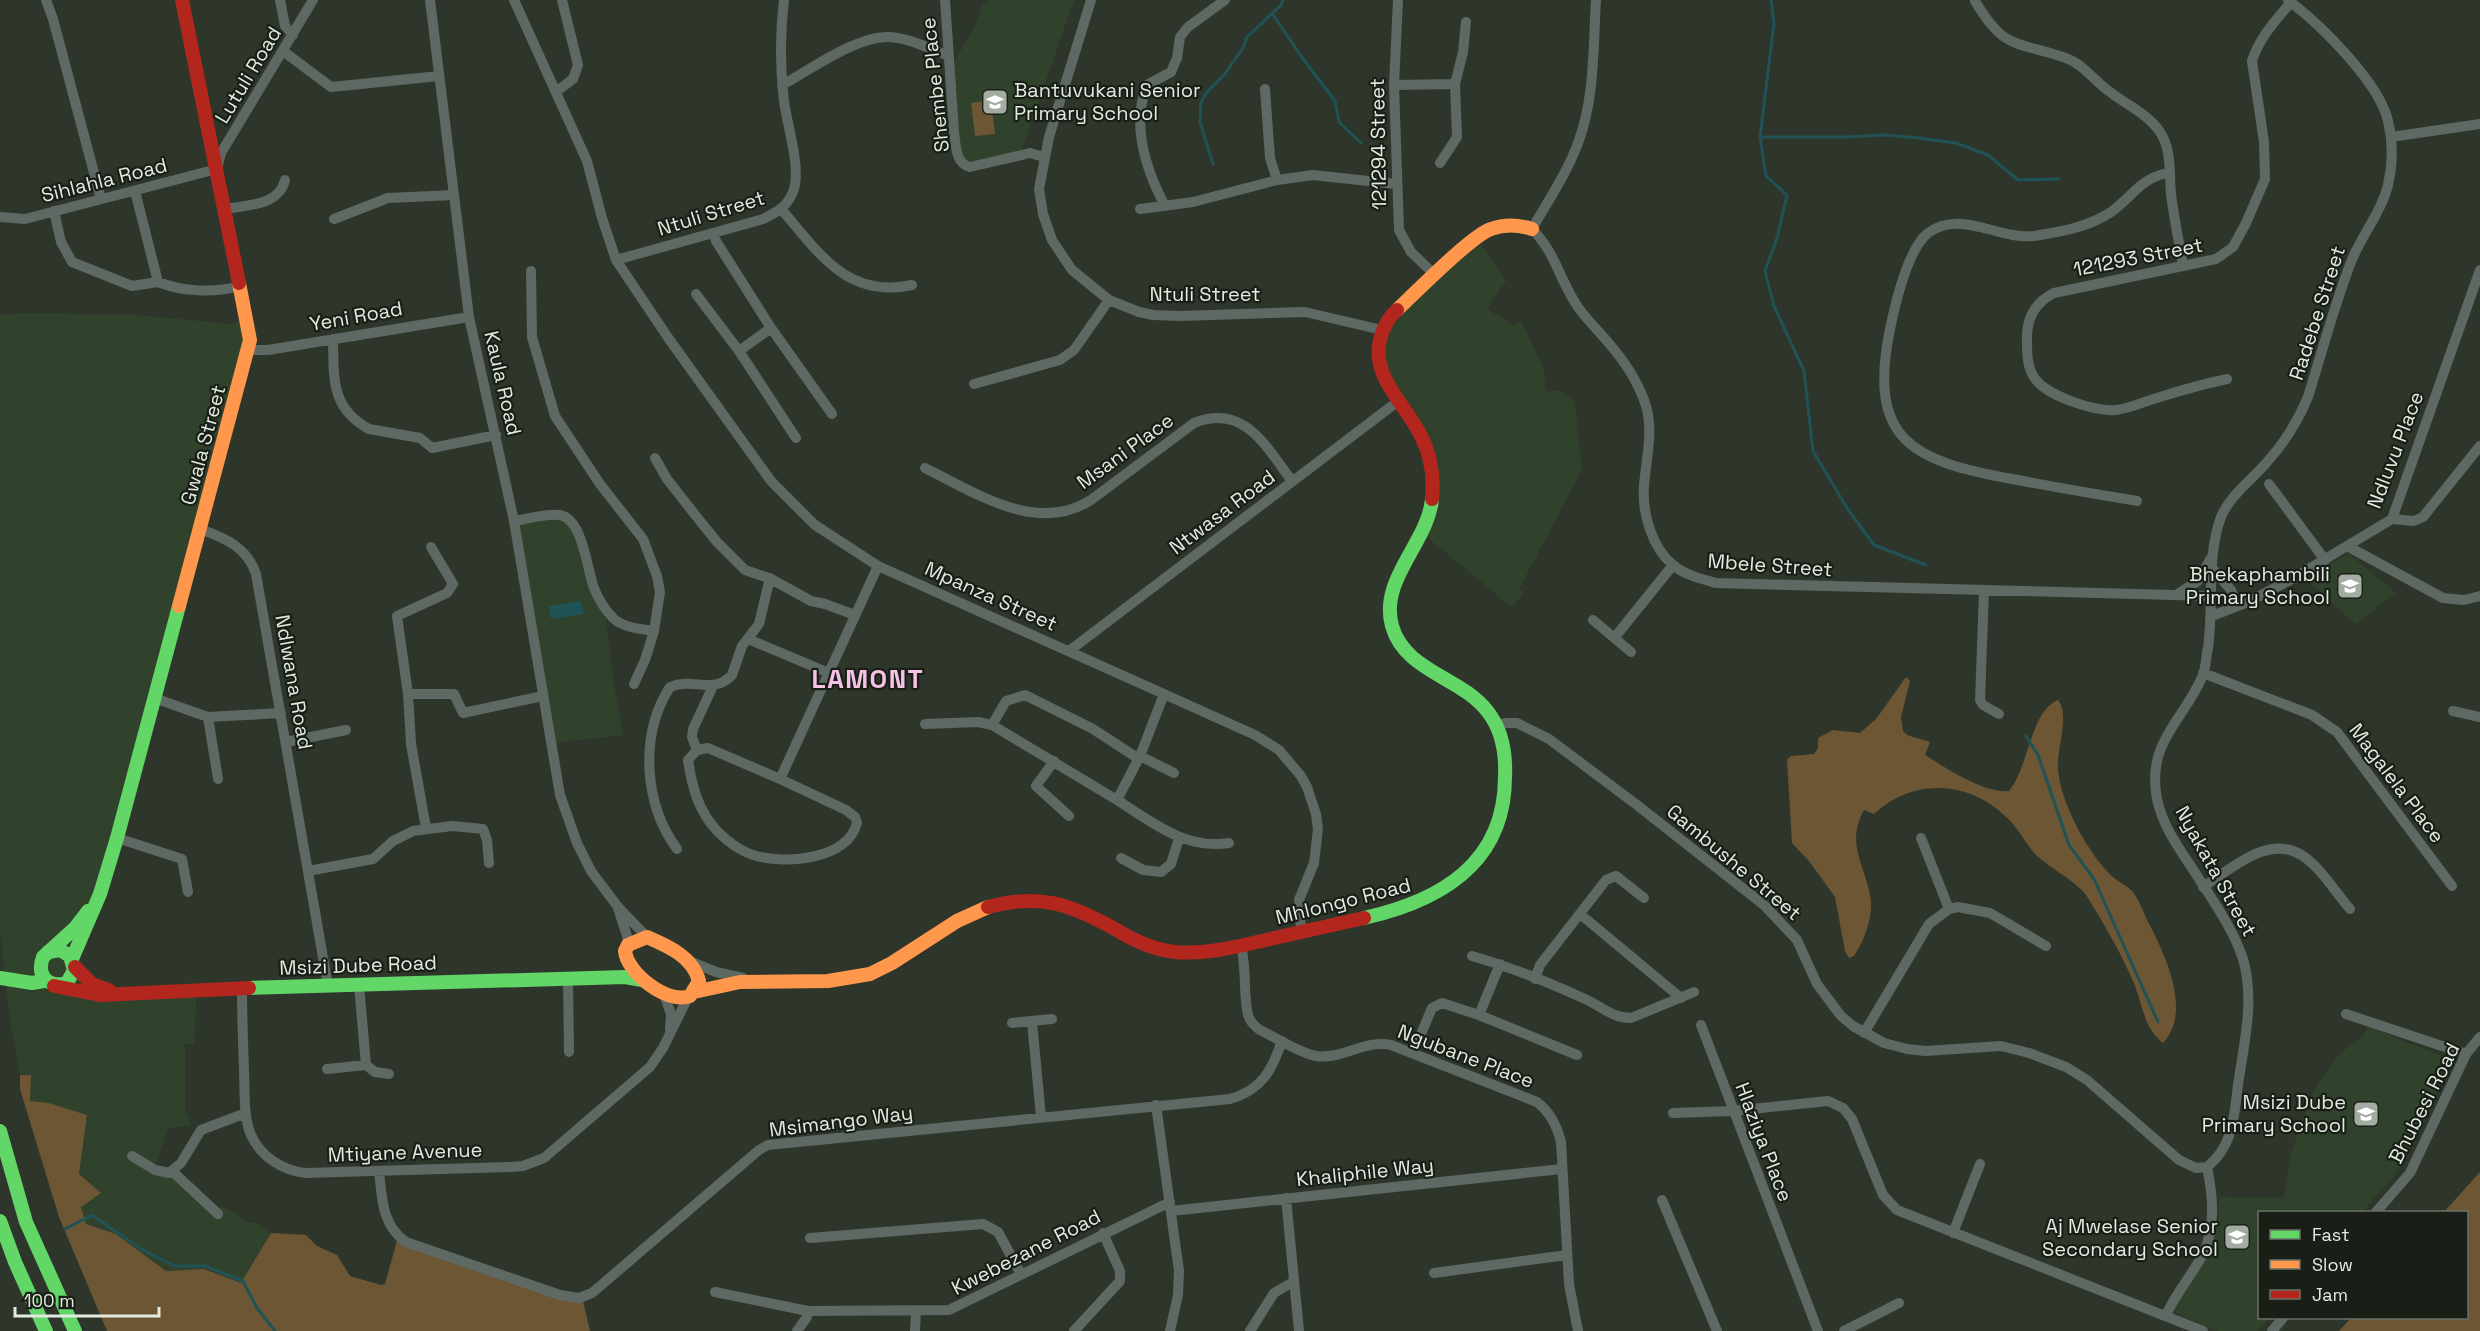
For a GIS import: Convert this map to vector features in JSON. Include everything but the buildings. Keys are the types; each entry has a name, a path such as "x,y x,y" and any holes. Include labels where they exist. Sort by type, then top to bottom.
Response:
{"main road":[{"name":"Gwala Street","path":"73,963 100,894 117,838 249,350 249,329 182,0"},
{"path":"1382,330 1387,320 1435,275 1474,240 1490,229 1517,225 1532,229"},
{"name":"Mhlongo Road","path":"691,994 728,983 856,978 887,967 966,914 984,907 1017,901 1048,900 1064,904 1161,950 1202,952 1241,946 1415,904 1437,895 1465,873 1481,855 1499,822 1506,780 1502,744 1497,727 1481,702 1415,660 1401,646 1392,629 1388,612 1393,582 1423,533 1433,499 1434,479 1427,451 1418,430 1386,385 1379,369 1377,351 1382,330"},
{"name":"Gwala Street","path":"44,958 75,928 100,894"},
{"path":"590,979 611,967 626,950 635,940 648,938 689,961 699,975 699,981 691,994 678,999 664,994 642,980 628,965 626,950"},
{"path":"60,950 66,952 73,963 71,978 67,983 49,983 41,975 44,958 60,950"},
{"name":"Msizi Dube Road","path":"4,978 44,958"},
{"name":"Msizi Dube Road","path":"73,963 97,987 127,992"},
{"name":"Msizi Dube Road","path":"4,978 32,983 49,983 89,994 568,978 642,980"},
{"path":"0,1131 26,1222 75,1331"},
{"path":"0,1221 15,1263 46,1331"}],"street":[{"path":"46,0 101,199"},
{"path":"280,0 285,26 293,35"},
{"name":"Lutuli Road","path":"217,169 221,153 313,0"},
{"name":"Kaula Road","path":"430,0 469,316 514,521 560,795 569,825 588,865 618,907 648,938"},
{"name":"Mpanza Street","path":"514,0 587,160 616,260 669,339 771,481 815,525 878,566 1269,743 1289,759 1301,776 1312,799 1318,829 1314,863 1299,900 1301,932"},
{"path":"557,91 573,78 578,65 562,0"},
{"name":"Ntuli Street","path":"616,260 763,219 782,210 794,192 796,172 782,85 781,27 784,0"},
{"name":"Shembe Place","path":"945,0 947,56 957,153 964,166 970,167 1030,153 1044,157"},
{"name":"Ntuli Street","path":"1091,0 1044,157 1039,189 1043,214 1052,240 1072,270 1109,300 1139,312 1162,316 1305,312 1382,330"},
{"path":"1165,206 1151,180 1144,154 1141,132 1143,94 1147,85 1166,76 1175,67 1180,37 1188,27 1225,0"},
{"name":"121294 Street","path":"1398,0 1394,85 1399,230 1411,252 1435,275"},
{"path":"1532,229 1568,165 1582,132 1591,75 1596,0"},
{"path":"1975,1 1986,20 2003,37 2019,46 2066,58 2076,63 2106,89 2151,122 2164,141 2183,266"},
{"name":"Radebe Street","path":"2212,616 2213,555 2222,516 2241,488 2282,445 2293,428 2308,397 2351,262 2388,187 2391,167 2391,137 2384,111 2365,78 2337,45 2289,1"},
{"name":"121293 Street","path":"2226,379 2158,397 2130,408 2093,409 2060,396 2037,381 2027,359 2026,340 2030,315 2045,298 2054,293 2216,260 2230,251 2246,223 2265,179 2264,142 2252,61 2255,51 2289,1"},
{"path":"1440,163 1457,137 1455,84 1463,52 1466,22"},
{"path":"782,85 851,47 882,37 906,40 947,56"},
{"path":"283,51 312,70 327,85 334,87 439,76"},
{"path":"1394,85 1455,84"},
{"path":"1265,89 1270,158 1277,180"},
{"path":"2391,137 2480,124"},
{"name":"Sihlahla Road","path":"0,217 15,220 54,212 217,169"},
{"path":"2137,501 1988,475 1944,463 1917,450 1903,437 1885,402 1886,349 1895,306 1905,277 1917,246 1927,234 1954,224 1975,225 2023,237 2083,226 2110,213 2152,176 2170,172"},
{"path":"1140,209 1194,202 1277,180 1312,175 1396,184"},
{"path":"225,209 272,200 279,194 285,180"},
{"path":"135,191 158,282"},
{"path":"334,219 388,198 454,195"},
{"path":"782,210 842,275 876,286 901,288 912,285"},
{"path":"54,212 61,242 72,262 132,286 158,282 169,286 204,290 240,286"},
{"name":"Mbele Street","path":"1532,229 1556,260 1575,304 1619,354 1637,382 1645,404 1650,436 1644,487 1647,521 1660,549 1673,565 1696,577 1716,583 2172,597 2212,596"},
{"path":"714,234 716,242 771,328 832,414"},
{"name":"Ndluvu Place","path":"2212,616 2274,588 2392,519 2480,270"},
{"path":"531,271 532,337 555,416 600,484 643,539 657,576 660,592 654,631 645,660 634,684"},
{"path":"696,294 739,351 796,438"},
{"path":"974,384 1060,360 1074,350 1109,300"},
{"name":"Yeni Road","path":"249,350 268,350 469,316"},
{"path":"739,351 771,328"},
{"path":"333,339 338,400 362,425 369,429 420,438 432,448 496,435"},
{"name":"Ntwasa Road","path":"1069,651 1397,402"},
{"name":"Msani Place","path":"925,468 985,497 1022,511 1060,513 1079,507 1091,500 1194,423 1218,418 1239,422 1247,427 1266,445 1292,482"},
{"path":"2392,519 2414,520 2423,517 2480,446"},
{"path":"655,458 667,479 717,542 745,570 770,578 811,601 855,615"},
{"path":"2269,484 2325,560"},
{"path":"514,521 561,515 568,519 576,529 594,589 605,607 614,618 624,624 654,631"},
{"name":"Ndlwana Road","path":"200,529 232,542 247,555 253,566 328,986"},
{"path":"2347,546 2443,598 2464,600 2480,596"},
{"path":"426,828 411,744 408,694 397,616 447,593 453,584 431,547"},
{"path":"2172,597 2198,581 2213,555"},
{"path":"1615,637 1673,565"},
{"path":"780,779 878,566"},
{"path":"2213,569 2231,590 2238,605"},
{"path":"697,750 692,737 693,729 713,687 732,675 742,646 759,624 770,578"},
{"path":"1984,591 1980,700 1983,705 1999,714"},
{"name":"Nyakata Street","path":"2208,1167 2223,1152 2232,1127 2248,1019 2246,974 2242,956 2230,930 2166,828 2157,799 2156,780 2157,762 2162,745 2203,673 2212,616"},
{"path":"1593,620 1631,652"},
{"path":"748,639 829,674"},
{"name":"Magalela Place","path":"2203,673 2312,715 2337,732 2452,886"},
{"path":"677,849 661,821 651,783 649,766 652,730 670,687 686,682 713,687"},
{"path":"408,694 454,694 463,713 543,696"},
{"path":"1117,800 1140,758 1164,694"},
{"path":"992,725 1006,701 1025,695 1093,729 1140,758 1174,773"},
{"path":"154,698 208,717 281,714"},
{"path":"2453,711 2480,717"},
{"path":"208,717 218,779"},
{"path":"925,724 978,722 992,725 1179,838 1206,845 1229,843"},
{"name":"Gambushe Street","path":"1497,727 1505,723 1517,723 1549,739 1764,906 1797,940 1817,984 1828,1000 1841,1016 1864,1033 1884,1043 1925,1051 2001,1046 2029,1053 2066,1067 2087,1080 2179,1160 2196,1168 2208,1167"},
{"path":"285,741 346,730"},
{"path":"708,748 846,810 855,817 857,823 850,837 833,849 803,859 777,859 748,853 719,833 704,815 693,792 688,760 697,750 708,748"},
{"path":"1054,761 1036,786 1069,816"},
{"path":"308,871 373,859 404,834 426,828 452,826 483,830 487,840 489,863"},
{"path":"117,838 182,860 188,892"},
{"path":"1121,858 1143,870 1153,873 1161,872 1171,864 1179,838"},
{"path":"1921,838 1949,909"},
{"path":"2203,887 2251,855 2265,850 2282,850 2294,852 2307,860 2350,909"},
{"path":"1535,979 1540,965 1601,886 1611,877 1621,879 1644,898"},
{"name":"Kaula Road","path":"618,907 627,936 626,950"},
{"path":"1864,1033 1929,924 1949,909 1958,907 1990,913 2046,946"},
{"path":"1580,914 1681,998"},
{"name":"Ngubane Place","path":"1241,946 1246,967 1248,1016 1254,1025 1282,1041 1315,1056 1384,1043 1537,1102 1544,1107 1558,1128 1572,1307 1578,1331"},
{"path":"1472,956 1500,964 1587,1000 1621,1018 1631,1018 1694,992"},
{"name":"Mhlongo Road","path":"689,961 726,975 756,981"},
{"path":"1479,1016 1500,964"},
{"path":"568,978 569,1052"},
{"path":"359,985 366,1065"},
{"name":"Mtiyane Avenue","path":"242,988 246,1113 251,1134 272,1161 282,1167 305,1173 511,1167 523,1166 544,1158 641,1076 658,1056 691,994"},
{"path":"664,994 671,1014 669,1035"},
{"path":"1413,1053 1432,1008 1438,1004 1449,1004 1577,1055"},
{"path":"2346,1014 2466,1054"},
{"path":"1012,1023 1052,1019"},
{"path":"1032,1022 1041,1117"},
{"name":"Hlaziya Place","path":"1701,1025 1818,1331"},
{"name":"Bhubesi Road","path":"2377,1211 2409,1173 2466,1054 2480,1037"},
{"name":"Msimango Way","path":"379,1171 387,1222 395,1234 406,1242 542,1290 579,1298 592,1293 759,1150 768,1145 1230,1099 1251,1091 1259,1085 1273,1066 1282,1041"},
{"path":"327,1069 366,1065 375,1072 389,1074"},
{"path":"1673,1113 1732,1111 1820,1101 1835,1103 1852,1119 1888,1203 1907,1215 2203,1331"},
{"path":"1156,1105 1179,1271 1178,1295 1170,1331"},
{"path":"132,1156 164,1173 172,1171 181,1163 201,1130 246,1113"},
{"path":"1953,1233 1980,1164"},
{"path":"2166,1315 2203,1253 2209,1233 2214,1197 2208,1167"},
{"name":"Khaliphile Way","path":"1171,1206 1286,1198 1562,1169"},
{"path":"172,1171 218,1215"},
{"path":"1286,1198 1299,1331"},
{"path":"1662,1200 1716,1331"},
{"name":"Kwebezane Road","path":"715,1292 808,1311 941,1312 957,1308 1103,1233 1171,1206"},
{"path":"810,1239 983,1224 998,1232 1021,1274"},
{"path":"1074,1331 1117,1286 1121,1277 1103,1233"},
{"path":"1434,1273 1567,1255"},
{"path":"1250,1331 1274,1293 1293,1282"},
{"path":"1844,1331 1899,1303"},
{"path":"797,1331 803,1325 808,1311"},
{"path":"915,1331 916,1312"},
{"path":"2272,1331 2281,1319"}],"shaded area":[{"name":"Bantuvukani Senior Primary School","path":"990,0 1074,0 1020,155 964,165 949,72 976,23 982,5"},
{"path":"991,100 995,134 975,136 971,103"},
{"path":"1474,240 1484,249 1506,281 1487,309 1513,325 1521,321 1543,367 1546,391 1563,391 1575,401 1582,470 1519,589 1524,592 1512,607 1423,534 1433,479 1377,351 1382,330"},
{"path":"26,313 138,315 230,324 247,320 249,329 116,837 72,959 96,987 197,990 194,1044 185,1044 185,1109 191,1126 168,1128 154,1170 168,1173 215,1212 221,1207 236,1213 248,1223 257,1223 271,1233 241,1283 204,1269 166,1271 116,1234 86,1224 81,1207 79,1174 87,1115 49,1103 29,1101 31,1075 20,1075 11,1027 0,933 0,315"},
{"path":"545,516 568,519 605,607 612,672 623,735 551,743 513,522"},
{"name":"Bhekaphambili Primary School","path":"2348,553 2396,593 2355,624 2306,579"},
{"path":"1906,677 1910,681 1901,717 1903,731 1907,735 1930,742 1925,755 1954,773 1999,791 2009,791 2016,781 2041,715 2058,700 2063,714 2063,723 2058,767 2061,786 2068,806 2081,834 2099,862 2135,895 2161,948 2173,982 2176,1015 2172,1030 2163,1043 2152,1031 2129,972 2112,938 2082,890 2036,855 2014,825 1990,804 1974,795 1957,790 1922,789 1889,802 1874,814 1864,810 1856,835 1859,857 1869,890 1871,909 1869,923 1861,944 1854,956 1849,958 1845,951 1835,897 1809,861 1792,843 1787,760 1791,756 1814,754 1818,748 1818,738 1833,730 1860,733 1876,719"},
{"path":"2367,1026 2441,1056 2447,1064 2418,1136 2396,1174 2363,1211 2258,1211 2258,1319 2269,1319 2258,1331 2218,1331 2174,1312 2188,1282 2209,1251 2218,1223 2219,1197 2284,1198 2291,1153 2313,1091 2336,1057 2364,1035"},
{"path":"20,1075 31,1075 30,1101 49,1103 87,1115 79,1174 101,1193 81,1207 86,1224 116,1234 166,1271 204,1269 241,1283 271,1233 306,1235 317,1246 337,1255 350,1276 381,1285 385,1284 398,1237 582,1297 590,1331 107,1331 59,1217 20,1089"},
{"path":"2480,1172 2480,1331 2339,1331 2350,1319 2468,1319 2468,1211 2445,1211"}],"water":[{"path":"581,601 584,614 551,619 549,606"}],"waterway":[{"path":"1213,164 1200,122 1201,102 1207,92 1224,75 1243,48 1247,37 1281,5 1283,0"},
{"path":"1771,0 1774,23 1760,137 1766,176 1787,195 1777,238 1765,271 1774,306 1804,371 1813,451 1847,508 1874,545 1926,565"},
{"path":"1272,13 1335,101 1339,122 1361,143"},
{"path":"1760,137 1886,135 1956,143 1988,155 2018,180 2059,179"},
{"path":"2026,736 2038,755 2069,845 2094,879 2158,1022"},
{"path":"65,1229 92,1215 141,1249 175,1266 205,1266 243,1281 257,1308 275,1331"}],"traffic: fast":[{"path":"1364,918 1418,901 1442,889 1463,874 1480,855 1494,833 1502,807 1505,760 1500,735 1493,719 1477,700 1409,654 1399,641 1392,626 1390,609 1392,593 1429,515 1432,499"},
{"path":"72,959 100,894 117,838 179,606"},
{"path":"48,952 60,950 70,956 74,970 67,983 54,984 45,979 41,970 43,957 75,928 88,911"},
{"path":"249,988 625,977 642,980"},
{"path":"0,978 32,983 44,981"},
{"path":"0,1131 26,1222 75,1331"},
{"path":"0,1221 15,1262 46,1331"}],"traffic: slow":[{"path":"1397,310 1430,278 1482,234 1496,227 1517,226 1532,229"},
{"path":"179,606 250,340 239,283"},
{"path":"694,992 740,982 828,981 870,974 892,963 957,921 988,907"},
{"path":"647,937 679,953 691,965 699,981 690,996 681,998 660,992 633,969 627,960 625,951 628,945 647,937"}],"traffic: jam":[{"path":"182,0 239,283"},
{"path":"1397,310 1388,320 1382,333 1379,348 1380,362 1390,388 1424,443 1431,466 1432,499"},
{"path":"988,907 1023,901 1054,903 1099,920 1151,947 1187,953 1235,947 1364,918"},
{"path":"75,967 92,984 109,990"},
{"path":"54,986 100,995 249,988"}],"place":[{"name":"Bantuvukani Senior Primary School","path":"995,102"},
{"name":"Bhekaphambili Primary School","path":"2350,586"},
{"name":"Msizi Dube Primary School","path":"2366,1114"},
{"name":"Aj Mwelase Senior Secondary School","path":"2237,1237"}],"district":[{"name":"LAMONT","path":"868,679"}]}
